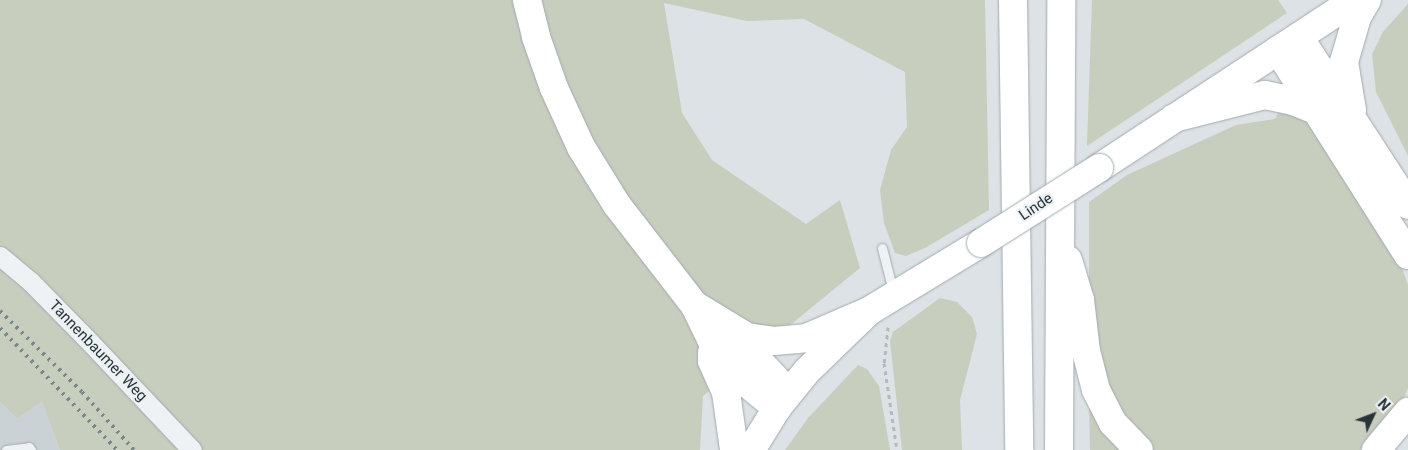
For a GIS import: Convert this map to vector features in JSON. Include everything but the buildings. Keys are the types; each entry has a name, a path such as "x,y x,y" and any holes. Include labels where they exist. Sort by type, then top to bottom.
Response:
{"main road":[{"path":"527,0 536,37 554,88 581,147 617,205 695,306 783,400"},
{"path":"1013,0 1019,450"},
{"path":"1059,450 1061,0"},
{"name":"Linde","path":"751,450 783,400 828,348 879,318 894,295 981,243 1099,168 1355,0"},
{"path":"1352,117 1344,62 1357,17 1367,0"},
{"path":"1288,44 1318,111 1408,255"},
{"path":"1288,44 1352,117 1408,205"},
{"path":"1174,118 1265,96 1293,101 1318,111"},
{"path":"1060,232 1080,300 1086,351 1096,390 1113,423 1139,450"},
{"path":"719,333 762,341 790,341 879,318"},
{"path":"719,333 712,361 726,392 734,450"},
{"path":"1376,450 1408,412"}],"street":[{"name":"Tannenbaumer Weg","path":"0,256 30,281 192,450"}],"lane":[{"path":"882,248 894,295"},
{"path":"6,450 29,447 31,450"}],"path":[{"path":"879,318 897,450"}],"shaded area":[{"path":"42,400 60,450 0,450 0,402 17,419"}],"green space":[{"path":"0,0 985,0 989,210 925,248 906,256 895,253 884,223 880,190 891,150 907,127 905,72 804,19 747,21 664,3 682,113 712,160 806,224 840,200 860,268 703,396 700,450 60,450 42,401 17,419 0,402"},
{"path":"1092,0 1278,0 1287,13 1087,146"},
{"path":"1408,4 1408,156 1376,92 1372,54 1383,32"},
{"path":"1281,107 1311,123 1386,236 1402,268 1408,285 1408,388 1401,405 1371,442 1360,450 1153,450 1115,409 1089,324 1089,202 1127,175 1236,125 1275,119"},
{"path":"940,298 957,302 972,317 977,334 960,400 962,450 902,450 890,341 893,332"},
{"path":"858,365 867,369 879,386 890,450 785,450 808,418"},
{"path":"1089,403 1122,450 1090,450"}],"railway":[{"path":"0,311 82,392 134,450"},
{"path":"0,328 117,450"}]}
